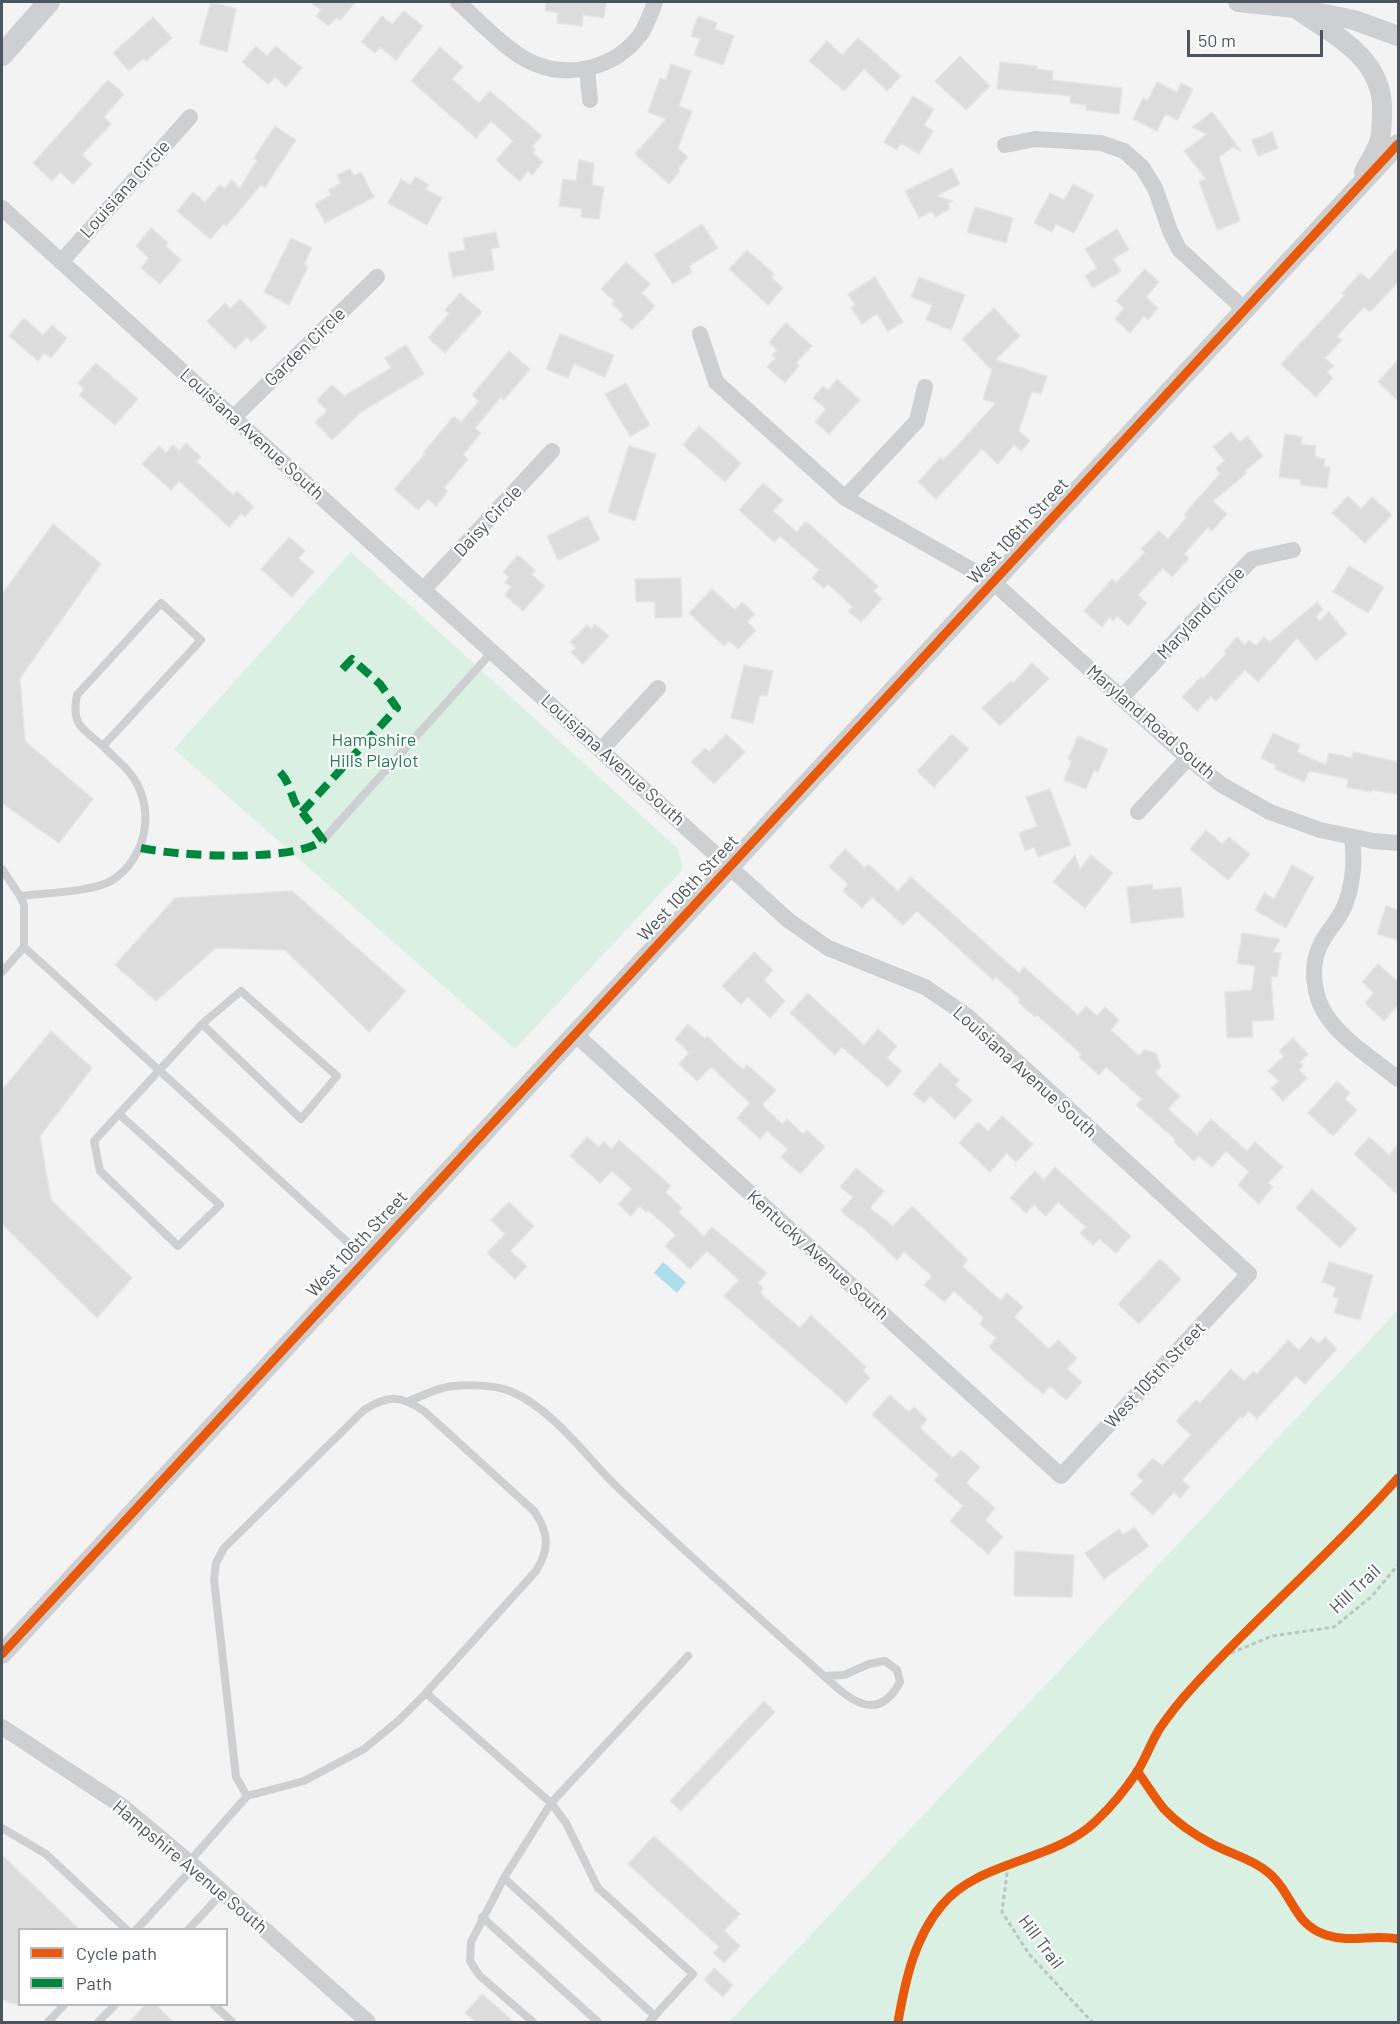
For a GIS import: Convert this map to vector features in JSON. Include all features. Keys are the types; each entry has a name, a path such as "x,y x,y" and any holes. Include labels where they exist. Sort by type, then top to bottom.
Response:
{"main road":[{"path":"2,55 49,2"}],"street":[{"path":"458,2 511,49 531,63 554,70 587,69 602,65 622,52 640,35 655,2"},
{"path":"1238,2 1295,8 1354,20 1398,36"},
{"path":"1295,8 1363,57 1379,85 1383,104 1379,143 1353,192"},
{"path":"587,69 590,100"},
{"name":"Louisiana Circle","path":"61,262 190,117"},
{"path":"1005,145 1035,139 1101,143 1125,151 1142,167 1155,188 1179,249 1245,310"},
{"name":"West 106th Street","path":"2,1654 1398,144"},
{"name":"Louisiana Avenue South","path":"2,208 788,920 828,948 925,987 966,1015 1249,1274"},
{"name":"Garden Circle","path":"234,417 377,277"},
{"name":"Maryland Road South","path":"700,334 716,382 845,498 993,582 1188,758 1222,784 1270,812 1320,830 1398,843"},
{"path":"845,498 917,421 925,387"},
{"name":"Daisy Circle","path":"423,590 552,451"},
{"name":"Maryland Circle","path":"1121,698 1252,559 1293,550"},
{"path":"601,750 658,688"},
{"path":"1138,813 1188,758"},
{"path":"1352,837 1355,862 1352,885 1345,908 1318,948 1314,970 1317,993 1326,1014 1341,1032 1398,1079"},
{"name":"Kentucky Avenue South","path":"575,1034 1061,1476"},
{"name":"West 105th Street","path":"1061,1476 1249,1274"},
{"name":"Hampshire Avenue South","path":"2,1726 122,1806 223,1892 368,2022"}],"lane":[{"path":"20,896 94,887 111,881 128,866 141,848 146,824 144,801 130,772 79,725 74,710 77,695 161,603 201,640 103,746"},
{"path":"323,840 492,652"},
{"path":"2,869 24,905 24,947 2,972"},
{"path":"24,947 366,1258"},
{"path":"119,1114 220,1205 178,1246 100,1171 94,1141 202,1024 241,991 337,1077 301,1119 202,1024"},
{"path":"409,1401 445,1387 479,1385 508,1390 530,1402 551,1418 612,1482 699,1563 845,1695 859,1704 870,1706 890,1698 900,1682 897,1670 885,1661 869,1664 844,1675 824,1676"},
{"path":"137,1928 192,1865 247,1796 304,1781 364,1749 398,1721 426,1693 536,1571 544,1558 546,1540 543,1525 534,1511 424,1411 409,1401 394,1398 380,1400 364,1410 224,1548 216,1563 214,1579 236,1777 247,1796"},
{"path":"533,2022 479,1975 470,1961 471,1942 504,1878 551,1803 688,1656"},
{"path":"426,1693 551,1803 566,1823 597,1888 693,1974 652,2019 504,1878"},
{"path":"2,1828 46,1854 126,1928"},
{"path":"189,1928 223,1892"},
{"path":"482,1917 598,2022"},
{"path":"48,2022 63,2006"},
{"path":"99,2022 114,2006"},
{"path":"215,2006 232,2022"}],"path":[{"path":"1215,1664 1240,1640"},
{"path":"999,1869 1020,1861"}],"green space":[{"name":"Hampshire Hills Playlot","path":"351,552 678,849 683,869 515,1049 174,749"},
{"path":"1398,1310 1398,2022 729,2022"}],"water":[{"path":"663,1262 686,1282 677,1293 654,1273"}],"building":[{"path":"211,2 236,9 227,52 199,44"},
{"path":"310,2 356,2 340,20 337,17 328,26 316,16 321,10"},
{"path":"546,2 606,2 604,18 583,15 582,26 557,23 558,13 545,11"},
{"path":"404,11 423,26 396,60 380,47 375,53 361,42 382,16 392,24"},
{"path":"698,16 717,23 715,29 734,36 723,65 694,55 700,39 691,36"},
{"path":"153,17 172,38 146,61 143,58 129,71 113,53"},
{"path":"858,38 901,76 887,91 864,69 844,91 809,61 827,41 842,55"},
{"path":"256,46 267,56 276,46 302,68 286,87 275,77 268,84 242,62"},
{"path":"440,47 463,67 452,79 479,103 490,91 542,136 532,147 536,150 533,153 543,162 532,175 528,171 520,182 496,160 513,141 491,121 476,138 411,81"},
{"path":"960,56 990,86 966,110 935,81"},
{"path":"1000,62 1037,66 1036,69 1053,71 1052,80 1122,88 1119,114 1086,110 1086,105 1070,103 1071,96 997,89"},
{"path":"671,64 691,71 679,106 692,111 678,148 688,157 669,184 635,154 666,119 648,112 660,78 666,80"},
{"path":"108,80 124,94 104,117 111,124 82,155 92,164 73,184 60,172 52,181 33,163"},
{"path":"1157,82 1177,92 1181,83 1193,89 1178,120 1165,114 1157,131 1133,119 1143,98 1148,100"},
{"path":"913,96 934,109 924,125 933,131 919,154 901,143 897,150 884,142"},
{"path":"1212,112 1241,151 1233,147 1219,157 1240,221 1217,230 1199,182 1206,179 1184,151 1207,134 1192,127"},
{"path":"275,126 296,140 265,187 261,185 226,226 224,224 210,239 177,211 193,192 205,202 220,185 225,188 232,180 240,188 257,160 254,158"},
{"path":"1272,132 1278,148 1258,156 1252,140"},
{"path":"579,160 594,163 592,185 604,187 599,219 581,217 582,209 559,206 563,179 576,181"},
{"path":"952,168 960,184 936,196 953,201 948,203 950,209 935,217 932,211 919,218 905,191"},
{"path":"350,169 354,176 361,172 374,197 325,223 315,204 331,195 328,190 341,183 337,175"},
{"path":"415,177 429,185 426,189 442,198 427,225 388,203 401,179 410,185"},
{"path":"1073,184 1094,195 1074,233 1056,224 1052,232 1034,223 1050,193 1064,200"},
{"path":"975,207 1013,218 1006,243 967,232"},
{"path":"702,224 718,248 689,266 692,272 673,284 654,255"},
{"path":"151,228 168,243 166,246 181,260 160,284 141,268 149,258 136,246"},
{"path":"1117,229 1129,249 1113,259 1121,271 1093,288 1085,276 1097,268 1085,249"},
{"path":"496,232 499,247 491,249 494,270 453,277 448,253 465,250 463,238"},
{"path":"291,238 312,248 304,265 308,267 289,305 264,292"},
{"path":"1398,247 1398,282 1370,312 1364,307 1337,336 1342,340 1325,358 1334,366 1327,372 1333,378 1316,397 1281,364 1345,295 1342,293 1361,273 1369,280"},
{"path":"747,250 774,274 771,277 783,288 768,305 729,269"},
{"path":"626,262 650,284 642,293 655,306 632,330 620,319 624,315 612,304 614,301 601,289"},
{"path":"1145,269 1159,282 1146,297 1158,308 1148,320 1144,316 1130,333 1115,319 1124,308 1116,301"},
{"path":"875,277 903,322 888,331 877,314 862,324 851,308 855,305 848,294"},
{"path":"919,277 965,295 951,330 926,320 932,305 911,297"},
{"path":"460,293 482,312 445,353 428,338 449,314 445,310"},
{"path":"240,299 267,327 251,342 247,337 235,349 207,321 225,303 230,309"},
{"path":"994,308 1020,336 995,360 1047,376 1041,394 1032,391 1019,431 1030,441 1021,451 1014,445 998,464 982,449 936,499 918,482 941,457 943,460 957,446 996,403 983,399 992,370 962,339"},
{"path":"24,318 43,335 52,325 67,338 51,358 44,353 38,361 9,336"},
{"path":"786,323 812,346 796,363 799,366 785,383 767,367 776,358 772,355 777,350 769,342"},
{"path":"560,334 614,355 605,377 574,364 568,378 546,369"},
{"path":"406,345 424,374 361,412 332,440 315,422 327,411 317,400 332,385 344,396 391,368 385,358"},
{"path":"509,351 530,369 504,400 501,397 475,428 481,433 463,455 468,459 444,488 448,491 436,506 428,499 418,510 394,489 454,416 461,422 479,401 472,395"},
{"path":"1398,360 1398,401 1378,382"},
{"path":"96,363 138,399 115,425 79,395 84,389 78,383"},
{"path":"837,379 860,400 829,434 815,422 826,409 813,398 823,386 828,390"},
{"path":"626,383 650,425 630,436 605,394"},
{"path":"699,426 741,463 725,482 683,445"},
{"path":"1231,432 1240,442 1247,436 1263,456 1245,471 1247,473 1213,501 1227,514 1212,531 1208,527 1184,554 1189,558 1172,577 1163,568 1138,595 1147,603 1128,626 1117,616 1113,621 1110,617 1102,627 1084,611 1112,579 1116,583 1145,552 1141,549 1159,531 1168,539 1187,517 1184,514 1220,474 1216,468 1225,461 1213,447"},
{"path":"1285,434 1302,437 1301,444 1316,446 1315,457 1325,459 1324,466 1330,467 1327,488 1300,485 1301,480 1279,477"},
{"path":"186,443 201,457 196,461 233,495 237,491 254,507 245,517 241,514 229,527 179,481 171,490 142,464 159,446 166,453 173,445 179,451"},
{"path":"629,446 656,454 635,521 608,512"},
{"path":"763,483 783,500 773,511 797,532 806,521 878,586 874,591 882,599 861,622 848,611 853,607 828,584 824,588 812,578 819,570 780,536 774,542 739,510"},
{"path":"1348,496 1361,509 1372,497 1392,515 1365,543 1332,513"},
{"path":"588,516 600,540 558,560 547,536"},
{"path":"53,524 101,564 20,678 25,741 93,799 59,843 2,803 2,594"},
{"path":"289,537 305,551 298,558 314,572 292,597 261,569"},
{"path":"518,555 536,571 531,574 545,586 523,611 505,595 511,587 505,582 509,577 503,572"},
{"path":"1349,566 1384,587 1368,613 1333,592"},
{"path":"681,578 682,617 655,618 655,601 636,602 635,579"},
{"path":"712,589 735,610 742,602 755,614 747,622 756,630 738,649 729,641 724,646 689,613"},
{"path":"1317,602 1323,609 1316,617 1319,621 1329,612 1347,634 1316,660 1297,638 1258,682 1245,670 1216,701 1211,696 1197,711 1182,697 1201,677 1203,679 1226,654 1224,651 1237,637 1245,645 1249,640 1256,646 1264,637 1270,642"},
{"path":"595,624 609,636 583,664 571,652 576,648 570,642 587,625 591,629"},
{"path":"1032,663 1049,679 1000,726 982,708 1011,681 1013,683"},
{"path":"744,665 773,671 767,696 760,695 753,723 731,718"},
{"path":"1273,733 1300,745 1297,752 1326,765 1329,753 1352,758 1353,752 1398,762 1398,794 1347,787 1348,779 1309,771 1304,782 1275,769 1276,765 1261,758"},
{"path":"726,734 745,752 714,784 691,762 705,748 709,752"},
{"path":"952,734 969,749 934,787 917,771"},
{"path":"1078,736 1108,749 1098,772 1094,770 1086,789 1064,780 1072,761 1068,759"},
{"path":"1050,789 1071,845 1038,857 1034,847 1025,851 1019,833 1037,826 1026,797"},
{"path":"1206,830 1222,844 1229,837 1250,854 1228,880 1190,849"},
{"path":"845,849 865,868 868,864 898,891 911,877 1019,973 1024,967 1078,1015 1086,1006 1097,1016 1105,1007 1119,1020 1111,1030 1139,1056 1144,1050 1156,1053 1161,1067 1155,1073 1180,1096 1168,1109 1197,1135 1211,1119 1247,1151 1255,1142 1283,1167 1268,1183 1273,1187 1259,1204 1238,1185 1249,1172 1226,1151 1212,1167 1199,1156 1194,1161 1174,1142 1176,1140 1136,1105 1142,1099 1106,1067 1099,1075 1079,1057 1081,1054 1037,1015 1035,1017 1018,1002 1020,999 996,977 993,980 917,911 903,925 872,897 862,908 843,891 848,884 829,867"},
{"path":"1075,855 1080,869 1091,855 1113,873 1085,908 1053,882"},
{"path":"1292,865 1314,877 1286,928 1255,910 1264,893 1274,899"},
{"path":"1152,884 1153,890 1181,887 1184,917 1131,923 1127,887"},
{"path":"292,891 406,991 369,1032 285,950 216,948 156,1001 115,965 175,898"},
{"path":"1386,906 1398,910 1398,940 1377,934"},
{"path":"1242,933 1280,939 1273,952 1281,953 1277,977 1271,976 1274,1020 1252,1021 1253,1037 1227,1038 1225,992 1252,990 1255,966 1237,963"},
{"path":"754,952 773,970 764,980 785,1001 770,1018 748,997 741,1004 722,986"},
{"path":"1378,964 1398,982 1398,1005 1384,1021 1365,1003 1374,993 1362,982"},
{"path":"808,993 864,1045 878,1029 897,1046 887,1058 902,1071 888,1087 842,1047 835,1055 790,1013"},
{"path":"688,1024 705,1039 707,1036 743,1070 747,1065 776,1090 762,1105 782,1124 787,1119 803,1134 807,1130 825,1147 800,1174 781,1157 788,1149 767,1131 760,1139 737,1118 750,1103 711,1067 697,1081 679,1064 689,1053 675,1039"},
{"path":"51,1031 92,1068 40,1136 51,1200 132,1278 97,1318 2,1224 2,1090"},
{"path":"1293,1038 1308,1054 1300,1062 1303,1065 1299,1070 1307,1078 1283,1101 1271,1088 1279,1081 1268,1071 1284,1056 1279,1051"},
{"path":"940,1063 959,1080 955,1085 972,1100 955,1119 930,1096 924,1103 913,1094"},
{"path":"1337,1081 1350,1093 1345,1099 1357,1110 1333,1136 1308,1113"},
{"path":"1002,1116 1033,1144 1016,1162 1007,1153 990,1172 959,1143 978,1122 988,1131"},
{"path":"587,1137 599,1147 604,1142 612,1149 619,1140 671,1186 665,1192 682,1208 678,1212 704,1236 712,1227 767,1273 758,1283 763,1288 760,1292 769,1301 800,1328 811,1315 866,1367 863,1371 870,1378 846,1403 724,1296 739,1280 707,1251 690,1269 665,1246 676,1235 648,1210 646,1212 640,1206 631,1216 618,1204 632,1189 612,1171 600,1183 570,1156"},
{"path":"1369,1137 1389,1155 1398,1145 1398,1195 1354,1154"},
{"path":"1055,1167 1131,1236 1116,1253 1099,1239 1093,1245 1080,1233 1086,1227 1058,1202 1046,1216 1034,1205 1026,1213 1010,1198 1035,1171 1044,1180"},
{"path":"856,1168 884,1191 870,1208 893,1226 912,1206 968,1260 962,1266 1000,1300 1007,1293 1023,1307 1014,1317 1049,1349 1058,1340 1077,1358 1067,1369 1082,1382 1066,1400 1050,1386 1043,1394 989,1347 996,1338 980,1324 984,1318 954,1291 944,1302 924,1285 932,1276 904,1252 897,1260 860,1225 841,1211 853,1197 840,1187"},
{"path":"1312,1189 1357,1229 1340,1248 1296,1208"},
{"path":"509,1202 534,1226 510,1251 527,1266 515,1279 487,1253 505,1234 491,1220"},
{"path":"1160,1259 1181,1279 1139,1324 1118,1304"},
{"path":"1329,1262 1373,1275 1360,1320 1334,1313 1339,1298 1333,1297 1336,1287 1322,1282"},
{"path":"1311,1337 1319,1344 1325,1337 1337,1349 1305,1384 1296,1376 1257,1419 1249,1411 1243,1418 1241,1416 1182,1480 1190,1487 1180,1498 1174,1492 1153,1515 1130,1494 1143,1481 1137,1475 1153,1458 1162,1466 1191,1435 1176,1421 1196,1400 1200,1403 1231,1369 1244,1381 1254,1371 1257,1374 1288,1340 1299,1350"},
{"path":"890,1395 909,1412 914,1407 927,1419 920,1428 953,1458 961,1450 980,1467 966,1483 995,1508 985,1520 1003,1537 988,1554 950,1521 963,1506 934,1480 939,1475 872,1415"},
{"path":"1134,1527 1149,1546 1104,1579 1085,1553 1119,1529 1123,1535"},
{"path":"1015,1551 1074,1555 1072,1597 1014,1596"},
{"path":"764,1701 775,1712 681,1811 670,1801"},
{"path":"654,1836 740,1914 724,1931 740,1946 724,1963 713,1953 719,1947 628,1864"},
{"path":"2,1855 78,1928 18,1928 18,2004 2,2000"},
{"path":"714,1968 733,1985 723,1997 704,1980"},
{"path":"482,1994 514,2022 476,2022 465,2013"},
{"path":"144,2006 157,2006 173,2022 129,2022"}],"marked path":[{"path":"280,772 302,812 397,708 380,684 352,659 339,673"},
{"path":"141,848 235,856 288,852 309,847 323,840 302,812"}],"cycle path":[{"path":"2,1654 1398,144"},
{"path":"898,2022 912,1961 924,1932 942,1905 958,1890 976,1879 1059,1845 1079,1835 1096,1821 1132,1779 1160,1728 1187,1694 1216,1662 1348,1532 1398,1478"},
{"path":"1137,1771 1164,1809 1180,1824 1269,1873 1296,1911 1316,1931 1344,1938 1398,1939"}]}
